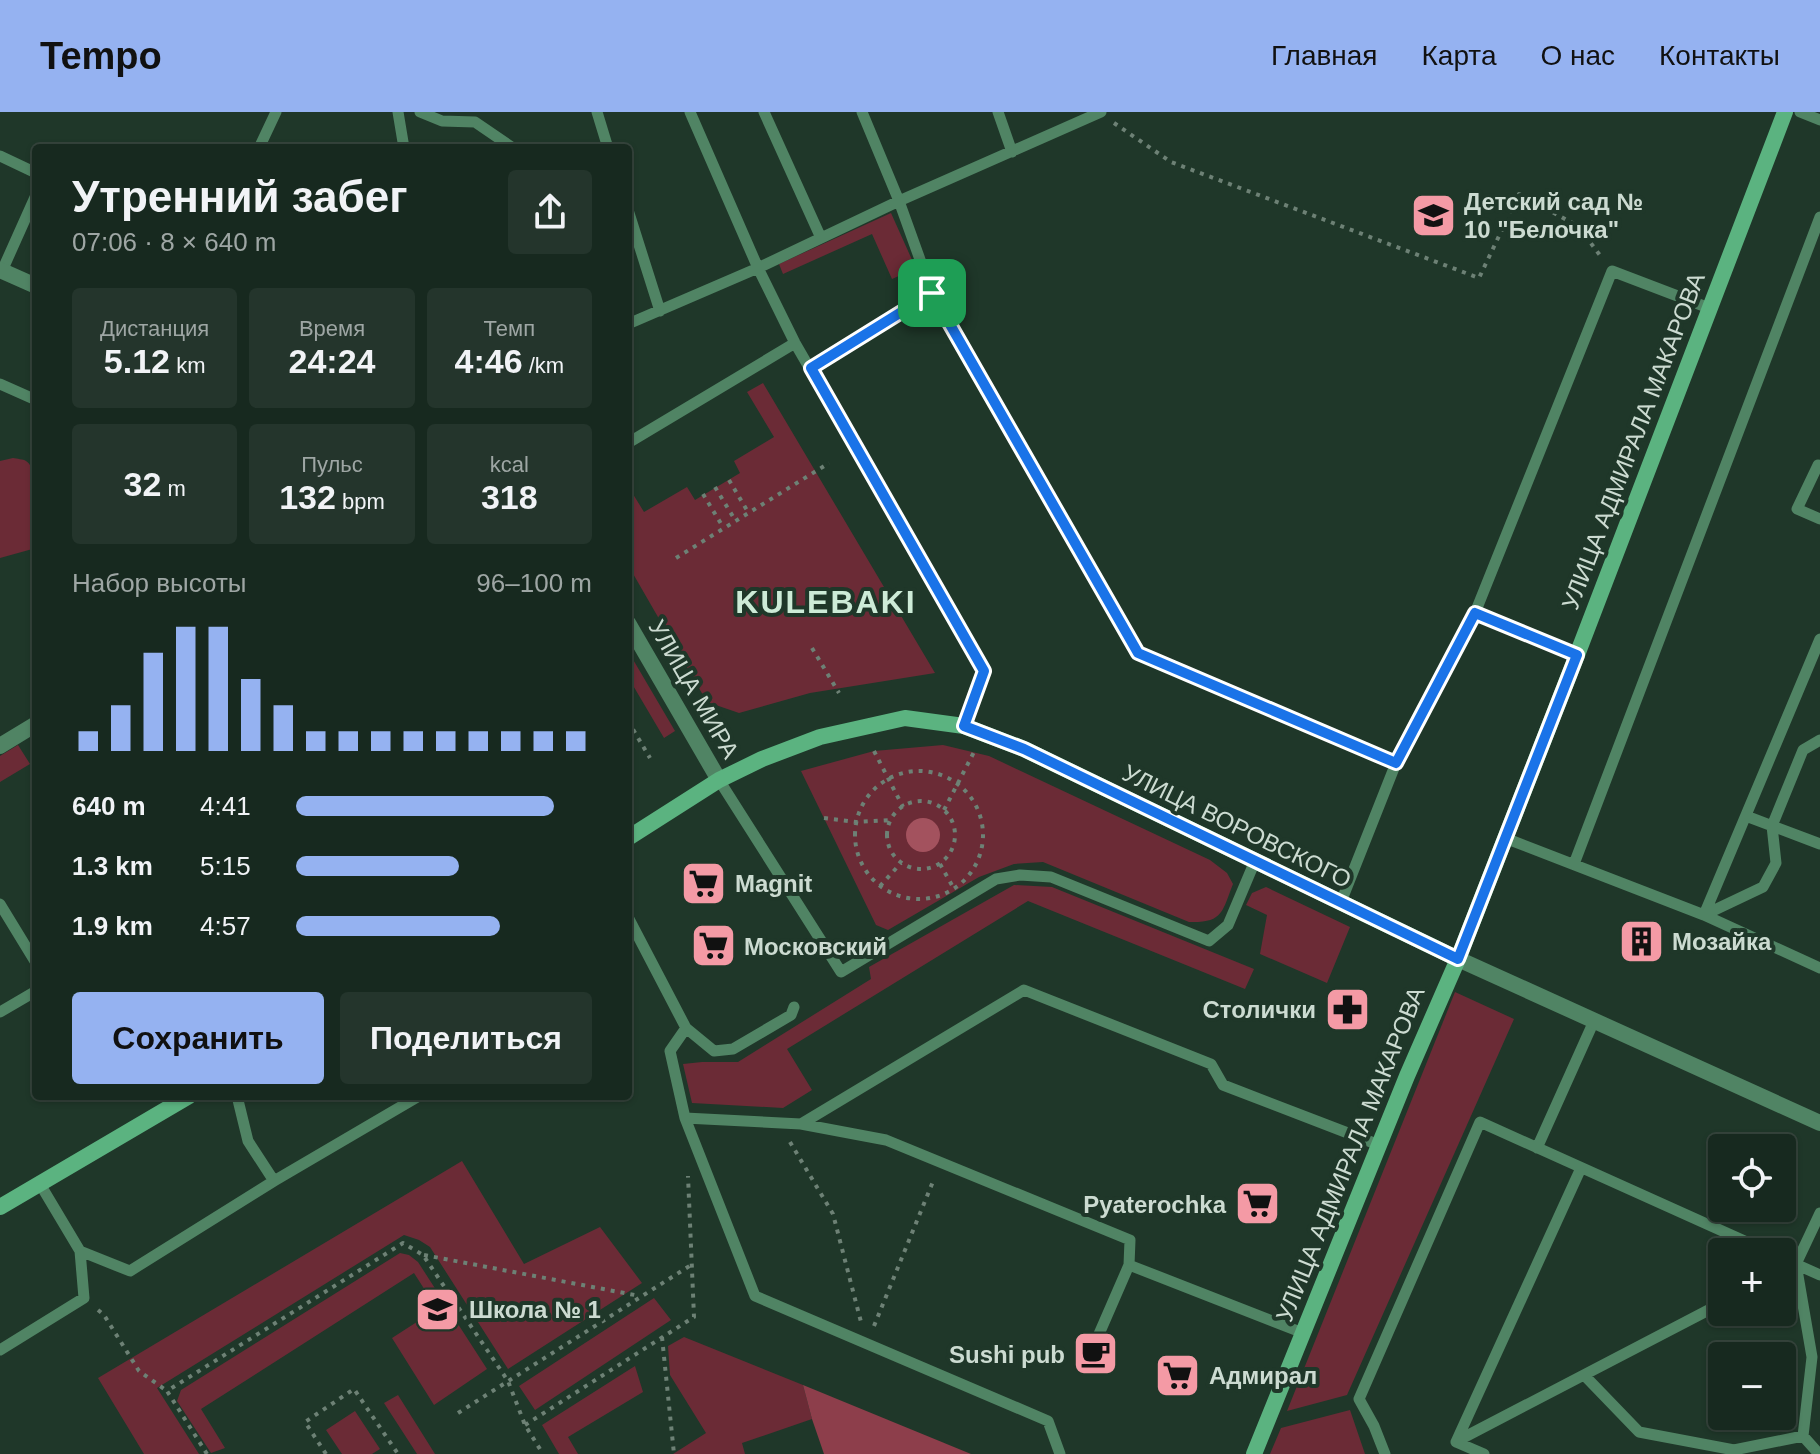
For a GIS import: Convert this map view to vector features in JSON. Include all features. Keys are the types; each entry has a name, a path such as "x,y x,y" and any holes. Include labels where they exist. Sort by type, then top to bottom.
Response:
{"street":[{"name":"УЛИЦА АДМИРАЛА МАКАРОВА","path":"1254,1454 1458,959 1785,112"},
{"path":"1,270 32,284"},
{"name":"УЛИЦА МИРА","path":"632,630 719,780"},
{"name":"УЛИЦА ВОРОВСКОГО","path":"632,835 719,780 762,759 820,737 905,718 964,726 1024,749 1458,959 1820,1123"},
{"path":"0,746 32,730"},
{"path":"0,1207 182,1100"}],"lane":[{"path":"261,144 276,112"},
{"path":"398,112 403,144"},
{"path":"420,112 442,121 475,122 507,144"},
{"path":"597,112 607,144"},
{"path":"690,112 758,268 795,343 984,671 964,726"},
{"path":"764,112 821,238"},
{"path":"862,112 899,201 932,293 1138,653 1396,763"},
{"path":"998,112 1012,152"},
{"path":"1800,112 1820,120"},
{"path":"632,322 1101,113"},
{"path":"0,156 32,171"},
{"path":"1,270 32,204"},
{"path":"1574,864 1820,217"},
{"path":"632,223 660,311"},
{"path":"1341,902 1396,763 1475,613 1612,271 1709,308"},
{"path":"811,368 932,293"},
{"path":"632,441 795,343"},
{"path":"0,384 32,398"},
{"path":"1820,466 1797,509 1820,519"},
{"path":"1475,613 1577,655"},
{"path":"1704,915 1820,639"},
{"path":"1704,915 1763,887 1776,863 1772,826 1803,750 1820,740"},
{"path":"719,780 841,972 996,879 1020,875 1051,877 1209,941 1228,925 1255,861"},
{"path":"1746,816 1820,844"},
{"path":"1505,838 1704,915 1820,968"},
{"path":"0,904 32,956"},
{"path":"632,925 686,1028 714,1051 733,1049 791,1015 794,1007"},
{"path":"801,1124 1024,990 1211,1064 1223,1085 1379,1145"},
{"path":"0,1012 32,993"},
{"path":"1537,1148 1594,1021"},
{"path":"686,1028 670,1051 685,1118 755,1296 1048,1421 1060,1454"},
{"path":"238,1100 248,1141 274,1181"},
{"path":"80,1251 130,1271 412,1100"},
{"path":"685,1118 801,1124 886,1140 1130,1240 1129,1265 1099,1334"},
{"path":"1385,1454 1359,1399 1480,1122 1738,1238"},
{"path":"1456,1442 1581,1168"},
{"path":"0,1350 84,1298 80,1251 40,1184"},
{"path":"1819,1454 1803,1436 1812,1357 1796,1264 1820,1213"},
{"path":"1796,1264 1820,1275"},
{"path":"1129,1265 1303,1333"},
{"path":"1456,1442 1708,1310"},
{"path":"1584,1375 1639,1432 1734,1450 1803,1436"},
{"path":"1456,1442 1484,1454"}],"path":[{"path":"1101,113 1171,162 1479,278 1519,194 1578,226 1612,271"},
{"path":"676,558 829,463"},
{"path":"729,480 748,512"},
{"path":"715,487 735,520"},
{"path":"703,494 723,527"},
{"path":"884,606 906,592"},
{"path":"812,648 839,693"},
{"path":"632,728 650,758"},
{"path":"874,751 903,807"},
{"path":"944,810 974,752"},
{"path":"924,771 942,775 959,784 974,801 982,821 981,854 971,874 954,889 936,897 917,900 897,896 880,886 867,873 855,840 856,822 862,805 873,790 887,779 905,772 924,771"},
{"path":"924,801 944,810 955,831 955,842 947,858 931,868 920,869 901,863 887,838 891,820 903,807 913,802 924,801"},
{"path":"824,818 856,822 891,820"},
{"path":"880,886 901,863"},
{"path":"940,864 954,889"},
{"path":"778,1123 833,1214 867,1343"},
{"path":"867,1343 940,1162"},
{"path":"525,1425 694,1317 688,1177"},
{"path":"167,1391 403,1243 423,1255 642,1296"},
{"path":"423,1255 508,1381 525,1425 543,1454"},
{"path":"458,1413 691,1265"},
{"path":"84,1298 104,1315 139,1371 167,1391 207,1454"},
{"path":"662,1337 674,1454"},
{"path":"326,1454 305,1422 354,1389 398,1454"}],"shaded area":[{"path":"891,213 913,262 908,272 892,279 872,234 783,274 779,264"},
{"path":"763,383 935,673 810,693 739,713 707,702 632,572 632,492 644,512 687,487 695,500 740,473 734,461 774,437 747,392"},
{"path":"13,458 26,461 31,467 32,549 0,558 0,461"},
{"path":"632,658 675,731 664,738 632,684"},
{"path":"18,745 30,764 0,782 0,756"},
{"path":"943,745 989,756 1210,860 1227,873 1233,884 1223,909 1215,918 1189,922 1043,862 1014,864 979,877 888,930 876,925 801,771 874,751"},
{"path":"923,818 935,823 940,835 935,847 923,852 911,847 906,835 911,823"},
{"path":"1014,885 1052,887 1254,969 1245,989 1028,901 787,1049 812,1090 783,1108 692,1103 683,1064 738,1062 871,979 869,967"},
{"path":"1266,887 1350,927 1327,983 1260,954 1267,915 1246,905 1252,893"},
{"path":"1455,992 1514,1019 1347,1395 1287,1411"},
{"path":"462,1161 524,1264 600,1227 642,1283 508,1369 430,1247 404,1235 157,1388 199,1454 144,1454 98,1378"},
{"path":"400,1253 418,1262 487,1369 434,1405 392,1338 437,1309 414,1273 201,1409 225,1448 211,1453 177,1401 181,1390"},
{"path":"654,1298 671,1320 535,1410 519,1386"},
{"path":"684,1337 803,1385 812,1419 742,1443 745,1454 673,1454 706,1433 670,1375 668,1346"},
{"path":"635,1366 643,1392 568,1437 578,1454 559,1454 542,1425"},
{"path":"803,1385 971,1454 824,1454"},
{"path":"398,1395 435,1454 417,1454 384,1403"},
{"path":"1350,1410 1365,1454 1270,1454 1281,1428"},
{"path":"355,1411 380,1449 372,1454 342,1454 326,1430"}],"place":[{"name":"Детский сад № 10 \"Белочка\"","path":"1433,215"},
{"name":"Magnit","path":"704,883"},
{"name":"Мозайка","path":"1641,941"},
{"name":"Московский","path":"713,946"},
{"name":"Столички","path":"1347,1009"},
{"name":"Pyaterochka","path":"1257,1204"},
{"name":"Школа № 1","path":"438,1309"},
{"name":"Sushi pub","path":"1096,1354"},
{"name":"Адмирал","path":"1178,1375"}],"district":[{"name":"KULEBAKI","path":"826,602"}],"route":[{"path":"932,293 1138,653 1396,763 1475,613 1577,655 1458,959 1024,749 964,726 984,671 811,368 932,293"}]}
